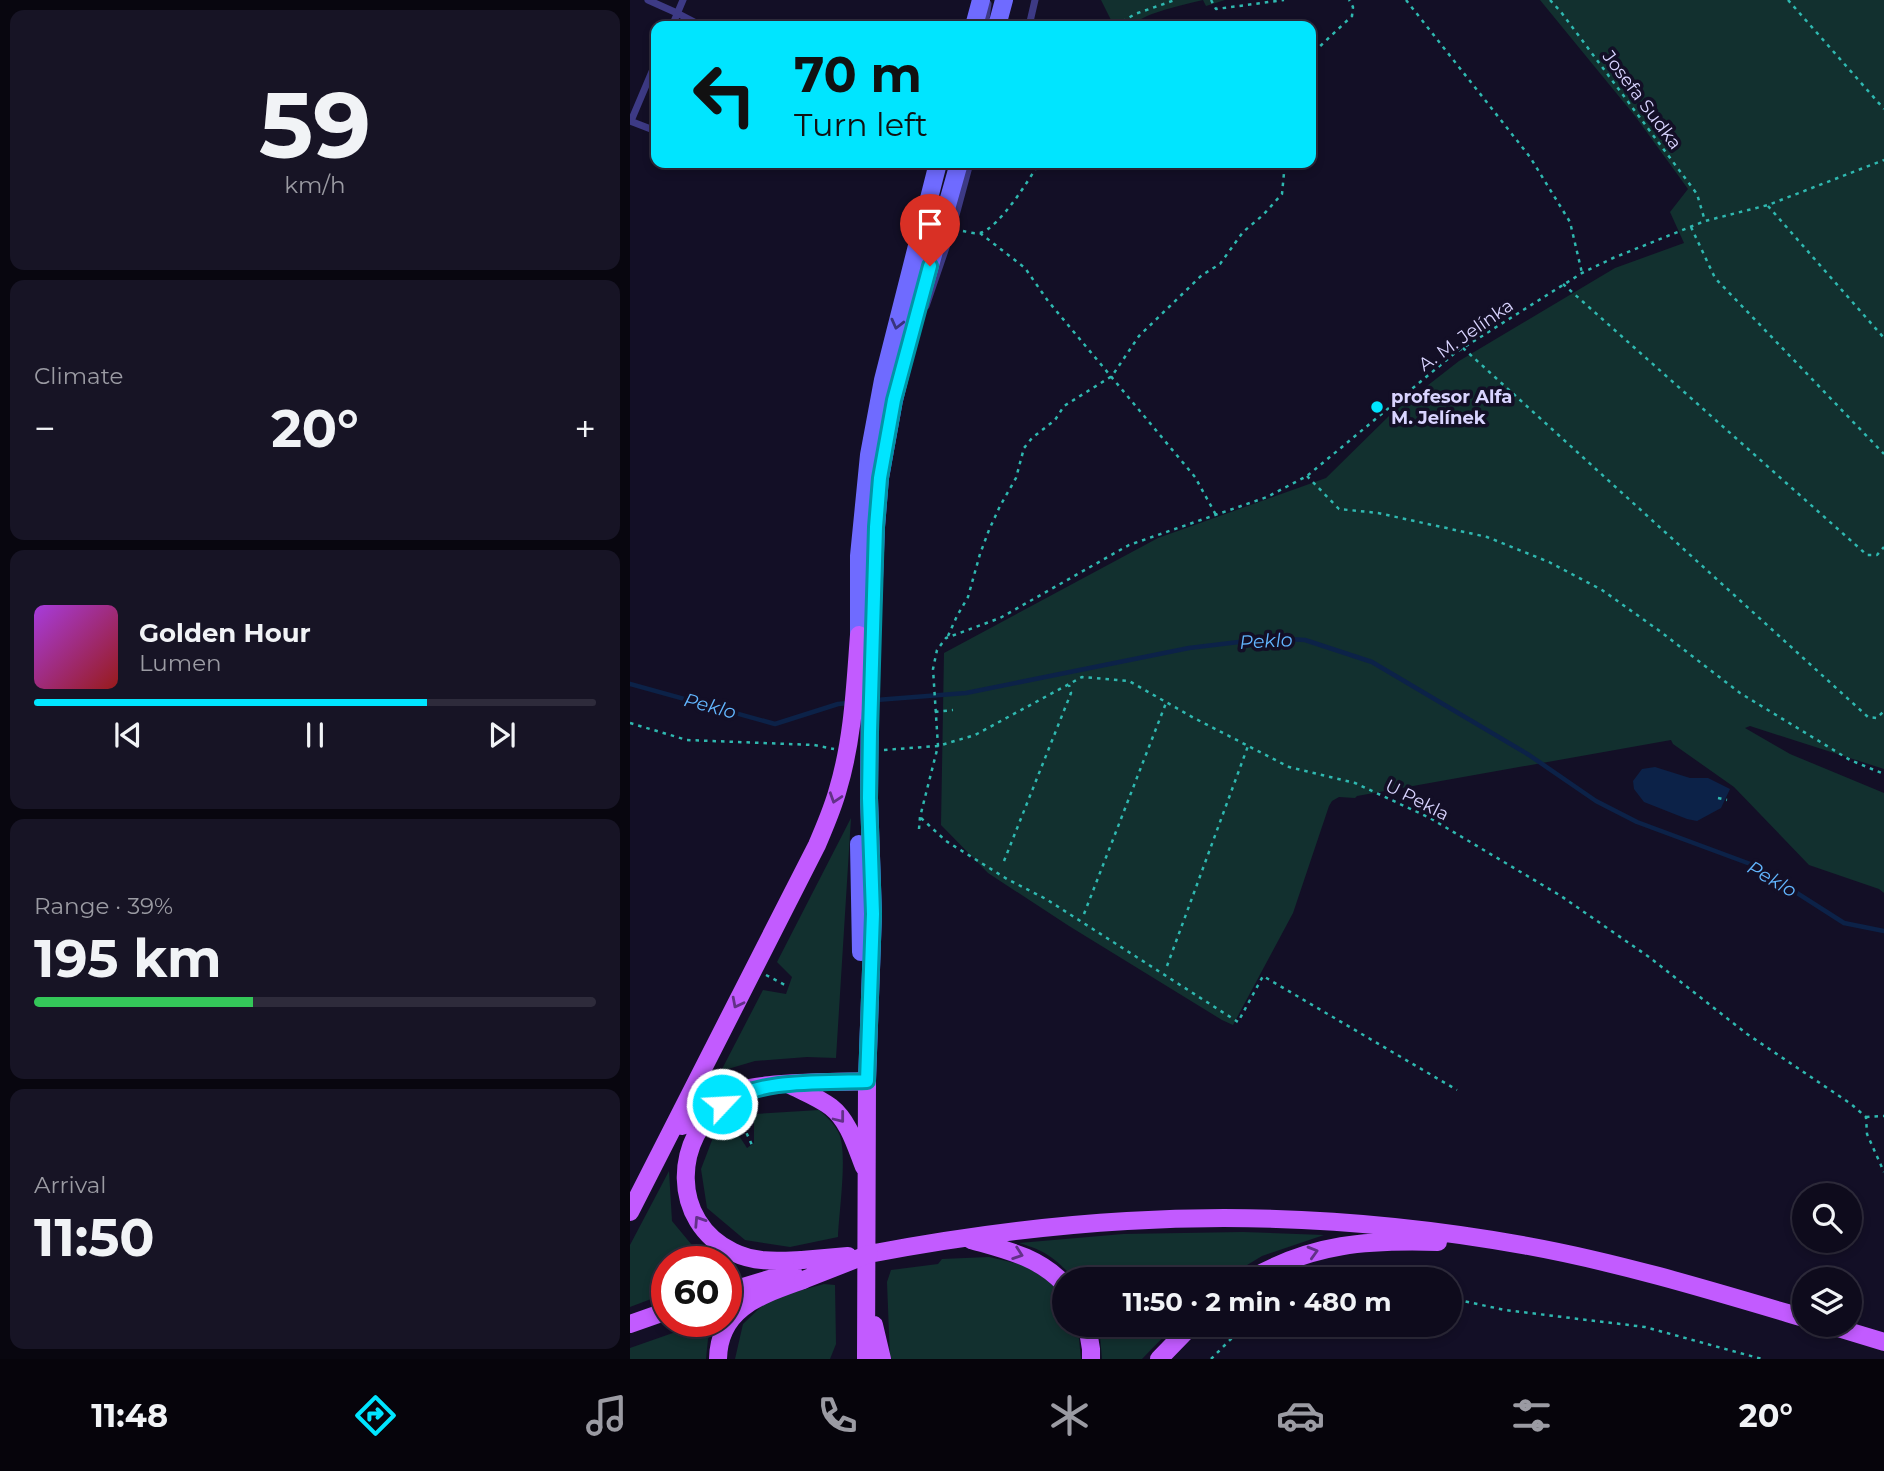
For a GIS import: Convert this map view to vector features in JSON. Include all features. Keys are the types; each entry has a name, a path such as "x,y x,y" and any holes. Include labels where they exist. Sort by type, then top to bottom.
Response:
{"main road":[{"path":"630,1212 817,845 838,789 847,752 862,737 859,635"},
{"path":"665,1144 710,1100 732,1092 789,1084 867,1081 866,1359"},
{"path":"789,1084 838,1113 867,1174"},
{"path":"766,1086 731,1097 699,1128 691,1145 686,1167 686,1190 693,1212 707,1232 722,1246 732,1252 802,1270"},
{"path":"742,1287 869,1254 1058,1226 1125,1221 1291,1219 1404,1228 1529,1246 1647,1273 1792,1315"},
{"path":"965,1238 1026,1256 1052,1272"},
{"path":"1274,1267 1299,1256 1350,1244 1404,1241 1529,1246"},
{"path":"718,1359 722,1335 729,1321 740,1309 802,1270"},
{"path":"866,1294 882,1359"},
{"path":"630,1324 651,1317"},
{"path":"852,1359 866,1320"},
{"path":"1862,1335 1884,1342"},
{"path":"1089,1337 1091,1359"},
{"path":"1159,1359 1180,1337"}],"street":[{"path":"975,21 981,0"},
{"path":"997,21 1004,0"},
{"path":"859,635 859,556 869,454 883,380 937,168"},
{"path":"862,682 880,478 894,400 958,168"},
{"path":"862,737 860,910 867,1081"}],"lane":[{"path":"648,0 692,21"},
{"path":"674,21 683,0"},
{"path":"989,0 986,19 989,21"},
{"path":"1030,21 1035,0"},
{"path":"651,73 630,121 651,129"},
{"path":"908,344 931,296 953,230 969,168"}],"path":[{"path":"1123,21 1175,0"},
{"path":"1211,0 1216,9 1284,0"},
{"path":"1316,50 1352,16 1353,7 1349,0"},
{"path":"1406,0 1530,157 1570,222 1582,273"},
{"name":"Josefa Sudka","path":"1550,0 1697,194 1705,221"},
{"path":"1788,0 1884,109"},
{"name":"A. M. Jelínka","path":"948,636 1000,618 1129,545 1267,497 1307,476 1444,362 1582,273 1705,221 1768,205 1884,160"},
{"path":"980,233 990,228 1022,192 1036,168"},
{"path":"919,830 938,746 934,660 939,645 948,636 968,597 989,530 1016,478 1024,448 1055,420 1064,407 1112,376 1139,336 1202,275 1220,264 1243,232 1282,194 1283,168"},
{"path":"1768,205 1884,338"},
{"path":"1691,227 1715,278 1884,454"},
{"path":"953,230 980,233 1025,268 1048,301 1195,477 1216,514"},
{"path":"1563,284 1867,555 1877,555 1884,547"},
{"path":"1463,348 1868,717 1877,718 1884,711"},
{"path":"1307,476 1339,509 1378,513 1488,537 1549,562 1602,590 1740,693 1850,760 1884,774"},
{"name":"U Pekla","path":"862,737 938,746 975,735 1082,677 1129,681 1289,767 1355,783 1430,818 1562,896 1649,957 1747,1034 1851,1104 1866,1118"},
{"path":"1004,860 1071,693 1069,685"},
{"path":"1084,914 1167,703"},
{"path":"935,712 953,710"},
{"path":"630,723 687,740 814,745 847,752"},
{"path":"1167,966 1248,746"},
{"path":"1718,798 1727,800"},
{"path":"920,817 946,841 1007,879 1046,899 1238,1022 1263,976 1457,1090"},
{"path":"754,969 785,985"},
{"path":"731,1097 752,1145"},
{"path":"1883,1171 1867,1134 1866,1118 1884,1116"},
{"path":"1462,1301 1505,1310 1645,1327 1762,1359"},
{"path":"1211,1359 1233,1337"}],"green space":[{"path":"1101,0 1203,0 1158,12 1137,21 1112,21"},
{"path":"1203,0 1225,0 1206,6"},
{"path":"1540,0 1884,0 1884,769 1750,726 1745,728 1790,754 1884,793 1884,893 1809,865 1734,787 1671,740 1355,798 1339,797 1329,806 1293,913 1233,1025 1069,926 988,873 941,825 944,653 1158,538 1326,478 1391,414 1459,361 1615,268 1684,243 1670,212 1688,189 1635,116"},
{"path":"851,818 836,1058 755,1061 721,1071 763,990 786,994 792,977 777,962"},
{"path":"819,1110 836,1128 842,1146 838,1237 790,1247 745,1240 707,1208 701,1169 714,1135 732,1125 747,1148 754,1143 754,1114"},
{"path":"669,1171 672,1221 693,1246 651,1246 651,1299 630,1307 630,1245"},
{"path":"1243,1232 1324,1235 1262,1256 1244,1267 1063,1267 1050,1256 1019,1243 1123,1234"},
{"path":"989,1257 1024,1265 1049,1281 1052,1285 1052,1337 1079,1337 1081,1359 890,1359 887,1282 891,1270 938,1264 942,1259"},
{"path":"824,1284 835,1285 836,1344 830,1359 735,1359 743,1324 769,1299"},
{"path":"661,1337 709,1337 706,1359 630,1359 630,1348"},
{"path":"1100,1337 1163,1337 1142,1359 1102,1359"}],"water":[{"path":"1655,767 1690,778 1708,778 1730,789 1721,808 1697,821 1687,819 1644,802 1634,789 1633,781 1642,769"}],"waterway":[{"name":"Peklo","path":"876,700 966,693 1189,648 1272,638 1305,640 1372,662 1529,755 1596,801 1637,822 1753,865 1844,923 1884,931"},
{"name":"Peklo","path":"630,684 775,724 849,703"}],"place":[{"name":"profesor Alfa M. Jelínek","path":"1377,407"}],"route":[{"path":"722,1104 737,1094 766,1086 867,1081 873,914 869,798 870,682 876,527 880,478 894,400 930,266"}]}
